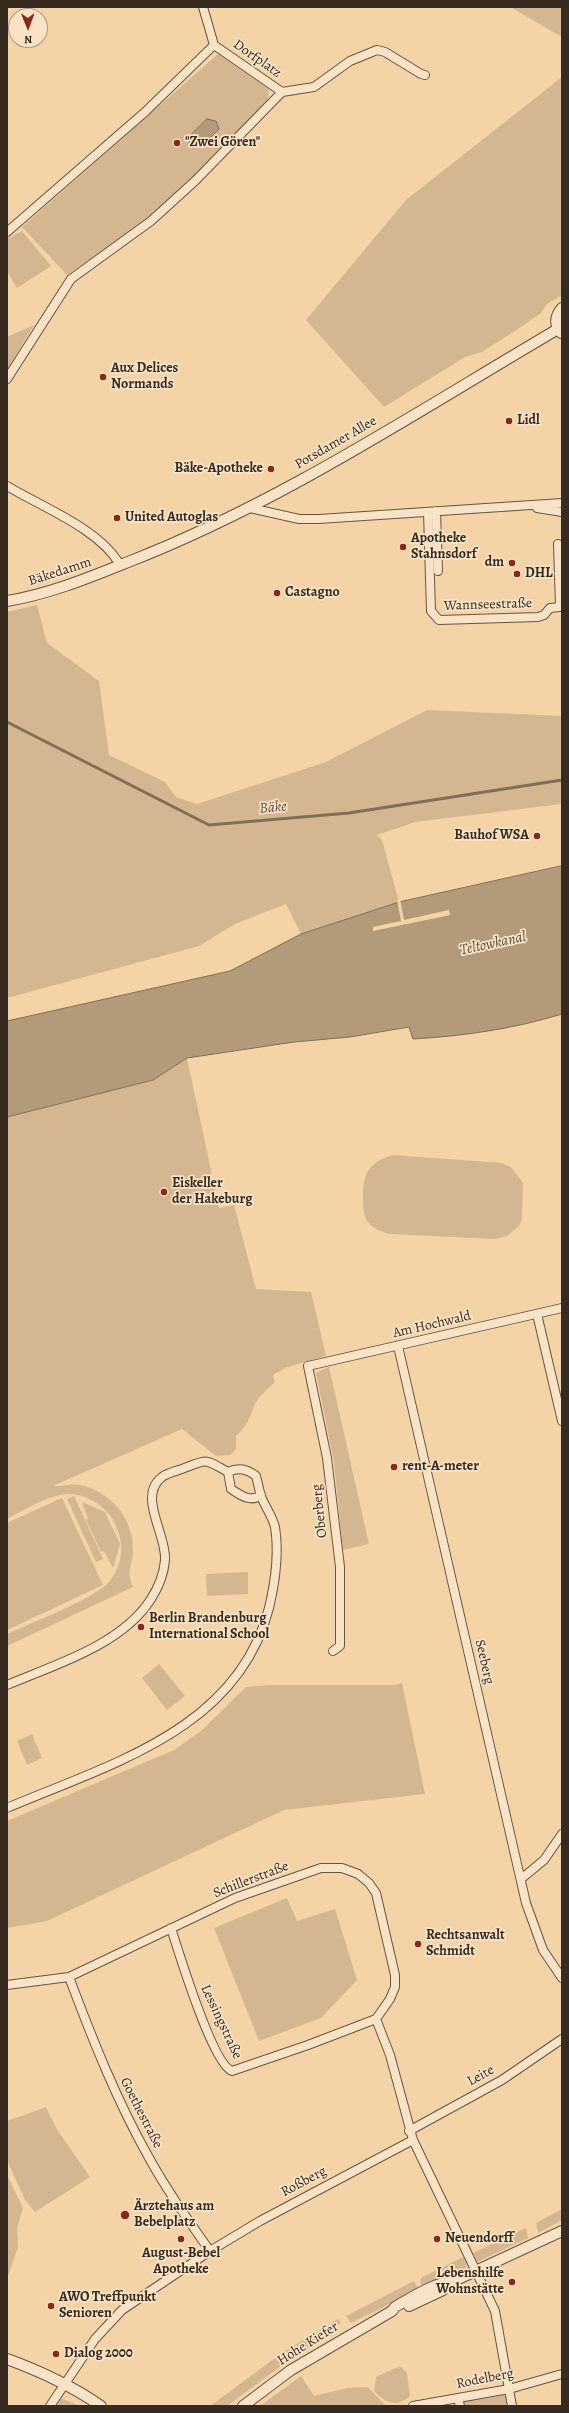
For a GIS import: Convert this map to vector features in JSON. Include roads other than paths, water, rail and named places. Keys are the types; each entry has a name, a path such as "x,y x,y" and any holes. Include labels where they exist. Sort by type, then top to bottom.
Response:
{"street":[{"path":"203,7 214,45"},
{"name":"Dorfplatz","path":"7,232 145,112 214,45 282,92 195,181 150,221 71,279 7,379"},
{"path":"282,92 314,87 350,61 377,50 385,52 425,75"},
{"path":"560,331 556,318 562,308"},
{"name":"Potsdamer Allee","path":"120,565 164,548 250,508 309,476 560,331"},
{"path":"7,486 97,537 112,552 120,565"},
{"path":"250,508 299,519 319,519 432,511 532,507 562,503"},
{"path":"532,507 562,512"},
{"path":"432,511 438,571"},
{"name":"Wannseestraße","path":"432,511 431,611 438,620 538,617 544,615 550,608 560,607 558,544"},
{"name":"Bäkedamm","path":"7,601 54,590 120,565"},
{"name":"Am Hochwald","path":"308,1366 562,1308"},
{"path":"537,1314 562,1421"},
{"name":"Seeberg","path":"398,1346 530,1915 543,1950 562,1978"},
{"name":"Oberberg","path":"308,1366 328,1458 340,1567 340,1646 333,1651"},
{"path":"7,1684 81,1654 104,1642 119,1632 150,1601 159,1584 165,1559 162,1538 152,1506 152,1492 163,1476 206,1460 216,1463 228,1472 231,1489 248,1498 254,1499 261,1495"},
{"path":"7,1808 159,1742 209,1706 231,1683 261,1636 272,1594 276,1554 275,1527 261,1495 256,1476 248,1470 235,1469 228,1472"},
{"path":"521,1880 544,1860 562,1834"},
{"name":"Schillerstraße","path":"7,1985 69,1977 235,1898 321,1868 342,1868 358,1874 369,1883 376,1893 396,1975 395,1986 390,1999 376,2019"},
{"name":"Lessingstraße","path":"172,1928 204,2022 229,2070 239,2070 376,2019"},
{"name":"Goethestraße","path":"69,1977 110,2081 131,2123 174,2199 210,2251"},
{"path":"376,2019 390,2055 409,2131 495,2311 512,2406"},
{"name":"Leite","path":"409,2131 502,2080 562,2039"},
{"name":"Roßberg","path":"50,2406 63,2384 96,2339 122,2310 210,2251 304,2196 413,2140"},
{"name":"Hohe Kiefer","path":"243,2406 291,2370 424,2291 446,2282 454,2281 562,2231"},
{"path":"7,2358 63,2384 101,2406"},
{"name":"Rodelberg","path":"413,2406 459,2402 562,2375"}],"water":[{"path":"207,119 216,121 219,129 202,146 192,147 189,143 190,136"},
{"name":"Teltowkanal","path":"562,866 562,1014 507,1028 451,1036 413,1039 409,1027 350,1037 294,1042 187,1058 153,1080 7,1117 7,1021 230,971 301,934 399,902"}],"waterway":[{"name":"Bäke","path":"7,722 209,825 349,813 562,780"}],"place":[{"name":"\"Zwei Gören\"","path":"177,143"},
{"name":"Aux Delices Normands","path":"103,377"},
{"name":"Lidl","path":"509,421"},
{"name":"Bäke-Apotheke","path":"271,469"},
{"name":"United Autoglas","path":"117,518"},
{"name":"Apotheke Stahnsdorf","path":"403,547"},
{"name":"dm","path":"512,563"},
{"name":"DHL","path":"517,574"},
{"name":"Castagno","path":"277,593"},
{"name":"Bauhof WSA","path":"537,836"},
{"name":"Eiskeller der Hakeburg","path":"164,1192"},
{"name":"rent-A-meter","path":"394,1467"},
{"name":"Berlin Brandenburg International School","path":"141,1627"},
{"name":"Rechtsanwalt Schmidt","path":"418,1944"},
{"name":"Ärztehaus am Bebelplatz","path":"125,2215"},
{"name":"August-Bebel Apotheke","path":"181,2239"},
{"name":"Neuendorff","path":"437,2239"},
{"name":"Lebenshilfe Wohnstätte","path":"512,2282"},
{"name":"AWO Treffpunkt Senioren","path":"51,2306"},
{"name":"Dialog 2000","path":"56,2354"}]}
